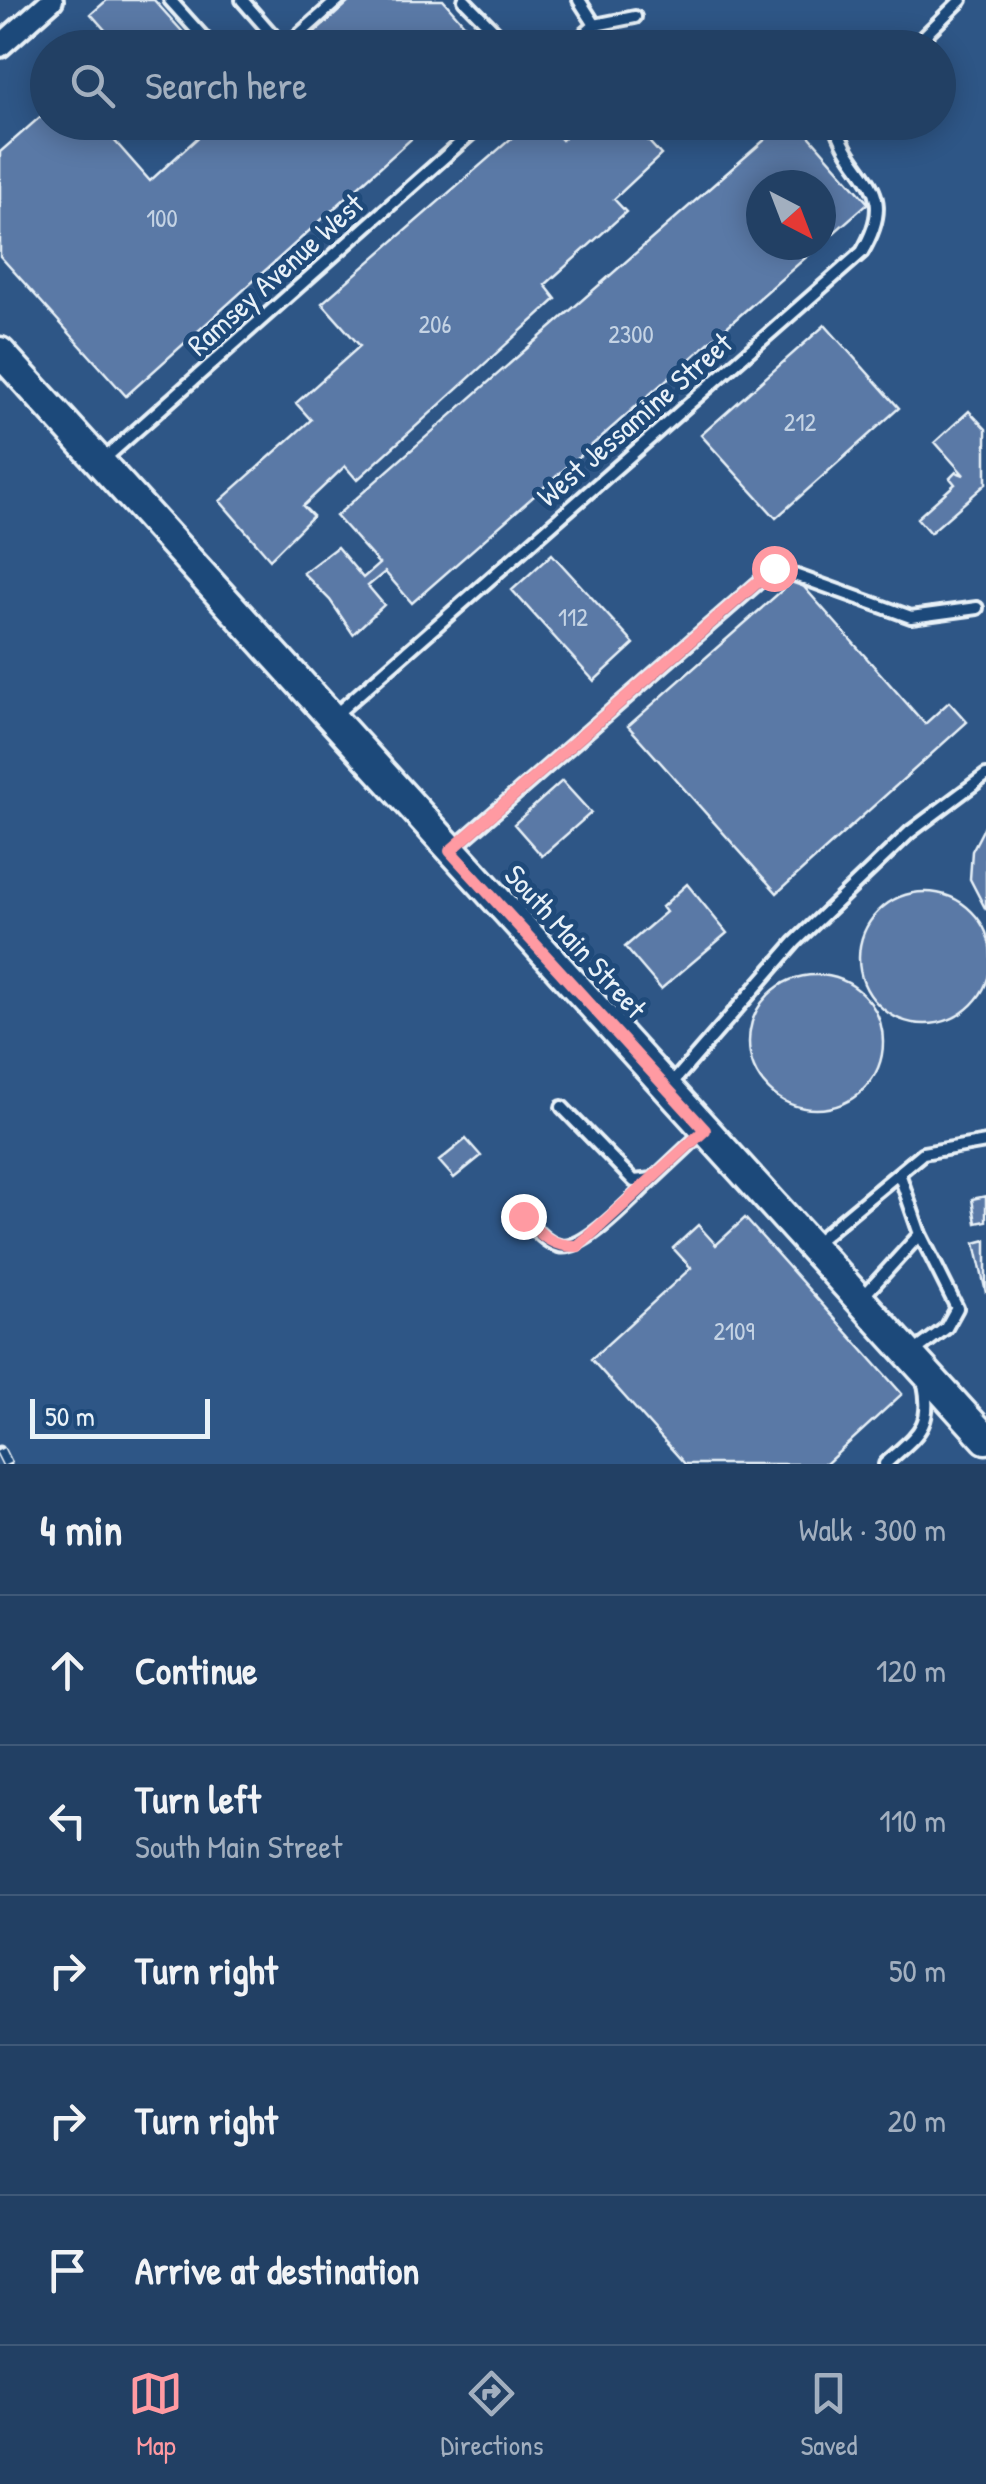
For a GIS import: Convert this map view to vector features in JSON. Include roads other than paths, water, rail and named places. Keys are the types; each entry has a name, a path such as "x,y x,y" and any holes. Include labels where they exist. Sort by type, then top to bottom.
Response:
{"street":[{"path":"0,46 52,0"},
{"name":"South Main Street","path":"0,352 330,720 986,1438"}],"lane":[{"path":"170,0 197,30"},
{"path":"242,0 268,30"},
{"path":"304,30 338,0"},
{"path":"464,0 493,30"},
{"path":"474,10 486,0"},
{"path":"579,0 594,25"},
{"path":"930,30 961,0"},
{"path":"589,30 594,25 635,17"},
{"name":"Ramsey Avenue West","path":"99,464 464,140"},
{"name":"West Jessamine Street","path":"330,720 862,252 879,219 878,198 845,140"},
{"path":"450,851 774,568 911,617 977,608"},
{"path":"667,1089 752,987 817,920 910,832 986,775"},
{"path":"562,1107 634,1181 653,1179"},
{"path":"523,1216 544,1238 560,1247 578,1246 705,1130"},
{"path":"810,1246 923,1154 986,1142"},
{"path":"885,1464 922,1430 930,1414 916,1362 958,1308 920,1234 899,1173"},
{"path":"860,1300 920,1234"}],"railway":[{"path":"0,1450 7,1464"}]}
